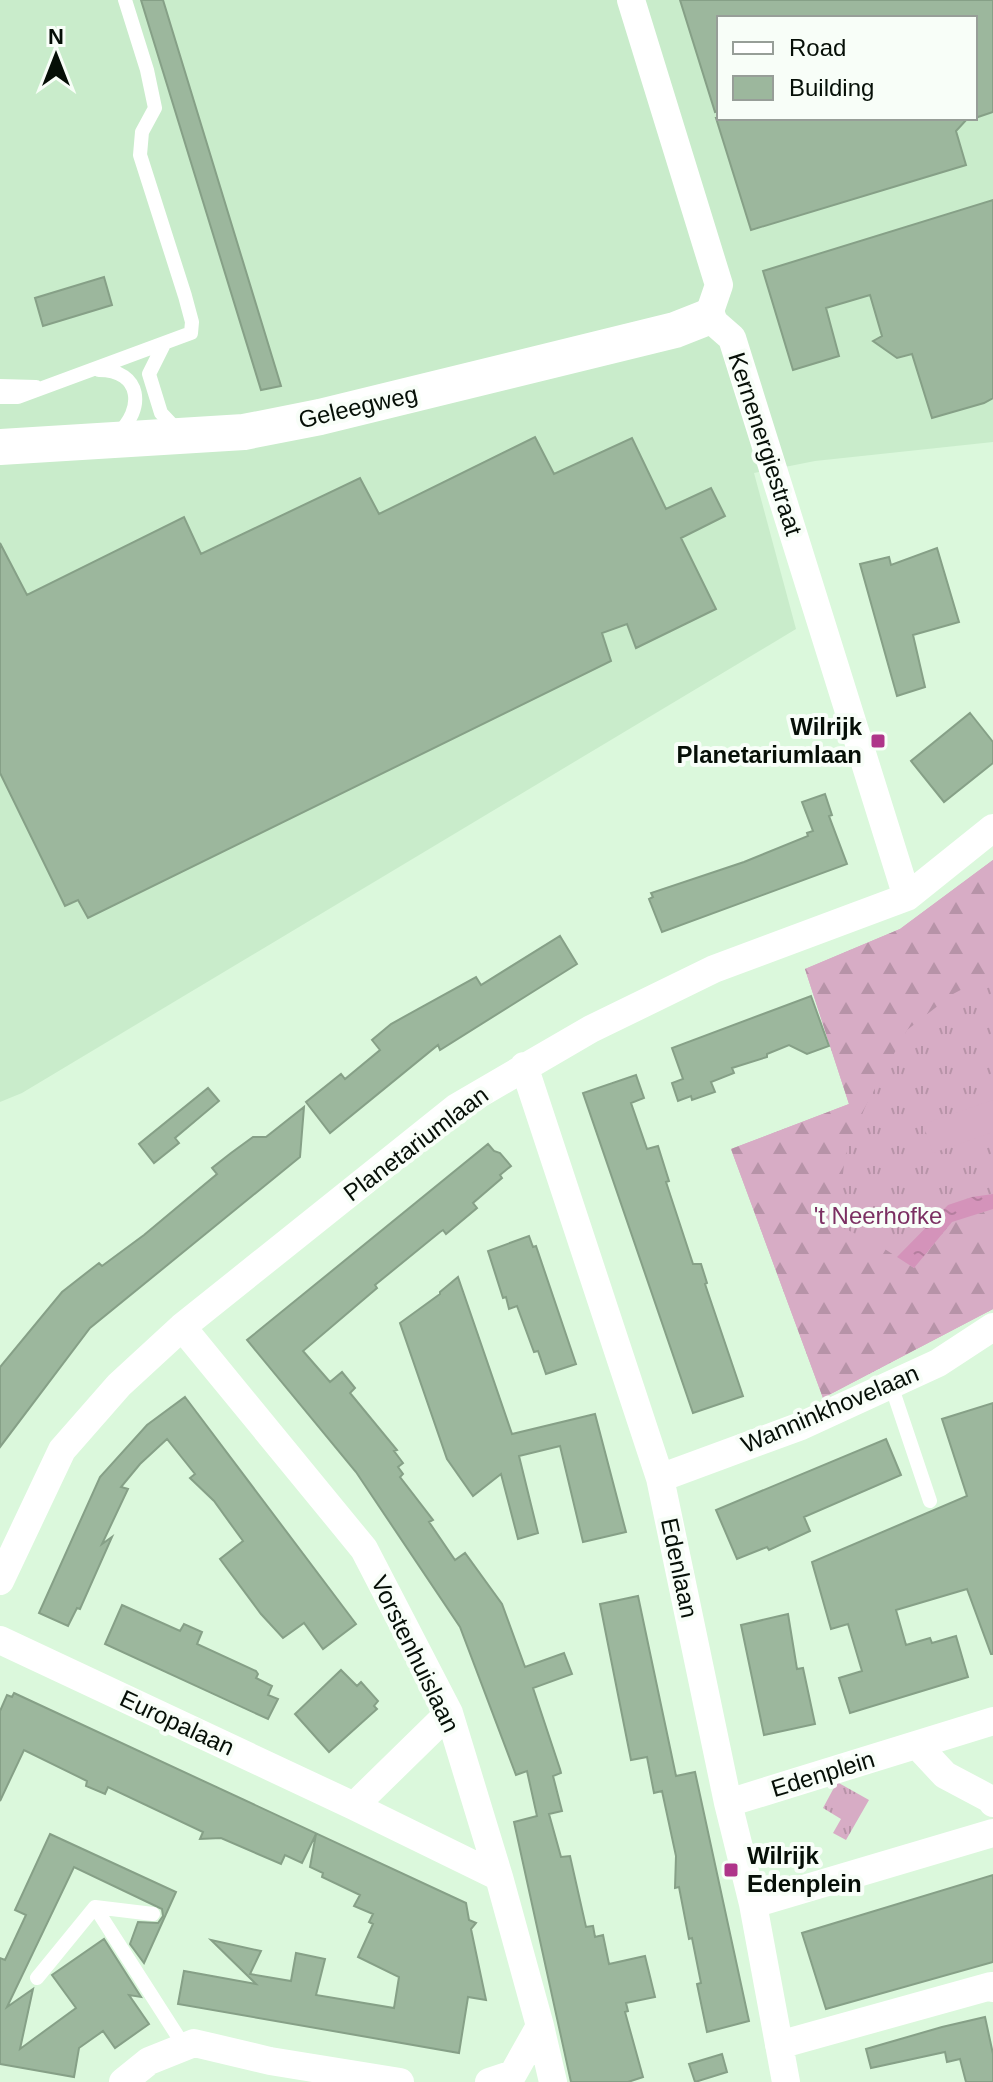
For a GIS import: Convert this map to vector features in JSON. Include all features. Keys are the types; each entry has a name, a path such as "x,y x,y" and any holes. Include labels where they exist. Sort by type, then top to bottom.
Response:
{"street":[{"path":"631,0 719,285 708,317"},
{"name":"Geleegweg","path":"0,447 244,432 320,417 675,330 708,317"},
{"name":"Kernenergiestraat","path":"708,317 732,338 907,897"},
{"name":"Planetariumlaan","path":"0,1581 62,1450 119,1385 182,1327 457,1107 591,1029 714,969 907,897 993,828"},
{"name":"Edenlaan","path":"524,1066 660,1478 728,1803 753,1904 786,2082"},
{"name":"Vorstenhuislaan","path":"182,1327 364,1549 449,1713 499,1877 553,2082"},
{"name":"Wanninkhovelaan","path":"660,1478 801,1426 938,1363 993,1327"},
{"name":"Europalaan","path":"0,1640 499,1877"},
{"path":"354,1806 449,1713"},
{"name":"Edenplein","path":"728,1803 993,1721"},
{"path":"917,1745 945,1775 993,1803"},
{"path":"753,1904 993,1833"},
{"path":"779,2045 991,1986 993,1988"},
{"path":"489,2082 513,2074 540,2026"},
{"path":"123,2082 149,2061 194,2043 270,2072 400,2082"}],"lane":[{"path":"0,397 18,397 191,333 192,322 185,296 140,155 142,132 155,108 147,70 125,0"},
{"path":"164,344 149,374 161,413 183,437"},
{"path":"91,370 115,370 132,383 136,402 129,423 109,440"},
{"path":"0,386 40,387"},
{"path":"891,1385 930,1501"},
{"path":"95,1907 153,1914"},
{"path":"37,1978 95,1907"},
{"path":"95,1907 184,2046"}],"shaded area":[{"path":"0,0 993,0 993,442 815,461 754,473 796,629 22,1093 0,1102"}],"green space":[{"name":"'t Neerhofke","path":"993,860 993,1309 823,1398 731,1149 849,1104 805,969 900,929"},
{"name":"'t Neerhofke","path":"993,860 993,973 953,994 907,1030 866,1105 845,1156 837,1225 877,1244 914,1268 952,1222 993,1209 993,1309 823,1398 731,1149 849,1104 805,969 900,929"},
{"path":"993,1100 993,1132 933,1153 923,1124"},
{"path":"837,1782 869,1800 846,1840 833,1833 841,1819 823,1808"}],"water":[{"path":"993,1194 993,1209 952,1222 914,1268 897,1257 948,1205"}],"building":[{"path":"141,0 163,0 281,386 261,390"},
{"path":"680,0 993,0 993,112 977,117 977,16 717,16 715,112"},
{"path":"716,118 966,120 956,131 966,165 751,230"},
{"path":"993,200 993,398 932,418 912,354 897,358 873,341 882,336 870,295 826,308 839,356 793,370 763,271"},
{"path":"104,277 112,305 43,326 35,298"},
{"path":"535,437 554,474 632,438 666,509 711,488 725,516 681,538 716,609 636,648 627,624 602,633 611,661 88,918 78,900 65,906 0,773 0,543 27,595 184,517 201,554 360,478 379,514"},
{"path":"937,548 959,622 913,635 925,687 897,696 860,564 889,557 891,565"},
{"path":"970,713 993,742 993,763 944,802 911,761"},
{"path":"825,794 832,815 829,816 847,864 662,932 649,899 653,897 651,893 744,862 808,836 807,833 813,831 802,802"},
{"path":"560,936 577,964 440,1050 438,1045 330,1133 306,1102 341,1074 345,1079 380,1050 372,1040 391,1024 476,977 481,985"},
{"path":"811,996 829,1046 807,1054 789,1045 767,1054 767,1057 732,1068 734,1073 711,1082 715,1092 678,1101 672,1083 683,1079 672,1048"},
{"path":"636,1075 644,1098 631,1103 647,1149 658,1146 669,1181 666,1182 693,1264 701,1264 743,1396 693,1413 583,1093"},
{"path":"208,1088 219,1101 175,1138 179,1143 154,1163 139,1144"},
{"path":"304,1107 300,1157 90,1328 0,1447 0,1367 62,1292 99,1263 102,1266 144,1235 217,1174 212,1168 231,1153 253,1137 266,1137"},
{"path":"488,1144 511,1166 473,1203 477,1208 446,1234 443,1230 440,1232 375,1285 377,1288 303,1351 330,1382 342,1372 355,1388 350,1393 397,1450 394,1451 403,1463 398,1467 403,1474 400,1477 433,1520 429,1522 455,1560 465,1553 502,1604 525,1667 564,1653 572,1674 533,1688 561,1773 553,1776 562,1811 549,1814 561,1857 570,1856 586,1927 593,1926 595,1937 603,1935 609,1964 645,1956 655,1997 626,2003 628,2011 625,2012 643,2077 628,2082 571,2082 514,1822 537,1816 527,1771 516,1775 460,1627 356,1472 247,1340"},
{"path":"529,1236 533,1247 536,1246 576,1364 546,1374 538,1351 534,1352 517,1306 509,1309 506,1297 503,1298 488,1251"},
{"path":"458,1277 512,1434 595,1414 626,1532 583,1542 560,1446 519,1456 538,1533 518,1539 501,1474 473,1496 447,1459 400,1323"},
{"path":"185,1397 356,1624 323,1649 304,1623 283,1638 220,1559 243,1541 214,1501 190,1478 195,1474 167,1439 121,1487 128,1489 102,1544 112,1537 80,1609 77,1608 68,1626 39,1613 100,1477 147,1425"},
{"path":"993,1403 993,1654 967,1589 896,1610 906,1645 930,1638 932,1643 956,1636 968,1677 850,1713 839,1678 862,1671 848,1624 831,1629 812,1562 967,1496 942,1419"},
{"path":"886,1439 901,1475 804,1517 810,1531 769,1550 767,1547 737,1559 716,1510"},
{"path":"638,1596 676,1776 695,1772 749,2021 707,2032 692,1938 689,1939 679,1887 675,1888 676,1856 662,1791 654,1793 647,1757 631,1760 600,1604"},
{"path":"122,1605 180,1631 184,1624 202,1632 197,1644 256,1671 256,1678 272,1686 268,1695 278,1699 268,1719 105,1644"},
{"path":"788,1614 797,1669 803,1668 815,1724 764,1735 741,1625"},
{"path":"341,1670 357,1686 361,1682 378,1701 374,1706 377,1709 329,1752 295,1714"},
{"path":"14,1693 466,1903 469,1920 476,1923 471,1929 486,2000 468,1997 459,2053 178,2004 184,1971 256,1984 211,1940 261,1951 250,1974 291,1981 296,1953 325,1959 316,1995 394,2008 399,1977 358,1957 373,1924 369,1922 373,1914 354,1906 360,1895 322,1877 323,1873 310,1867 316,1834 302,1863 285,1855 281,1864 221,1838 200,1839 203,1832 108,1787 105,1794 86,1786 87,1781 24,1750 0,1801 0,1711 7,1695 12,1697"},
{"path":"50,1834 176,1892 144,1963 130,1944 138,1922 158,1923 163,1916 162,1909 74,1867 7,2007 33,1989 20,2049 76,2008 52,1975 104,1939 141,1997 129,1995 149,2024 115,2048 103,2031 79,2048 74,2077 0,2064 0,1958 5,1960 26,1915 15,1910"},
{"path":"993,1875 993,1962 826,2009 802,1933"},
{"path":"985,2017 993,2054 993,2082 966,2082 960,2059 947,2062 945,2052 871,2068 866,2049"},
{"path":"722,2054 727,2072 695,2082 689,2064"}],"place":[{"name":"Wilrijk Planetariumlaan","path":"878,741"},
{"name":"Wilrijk Edenplein","path":"731,1870"}]}
